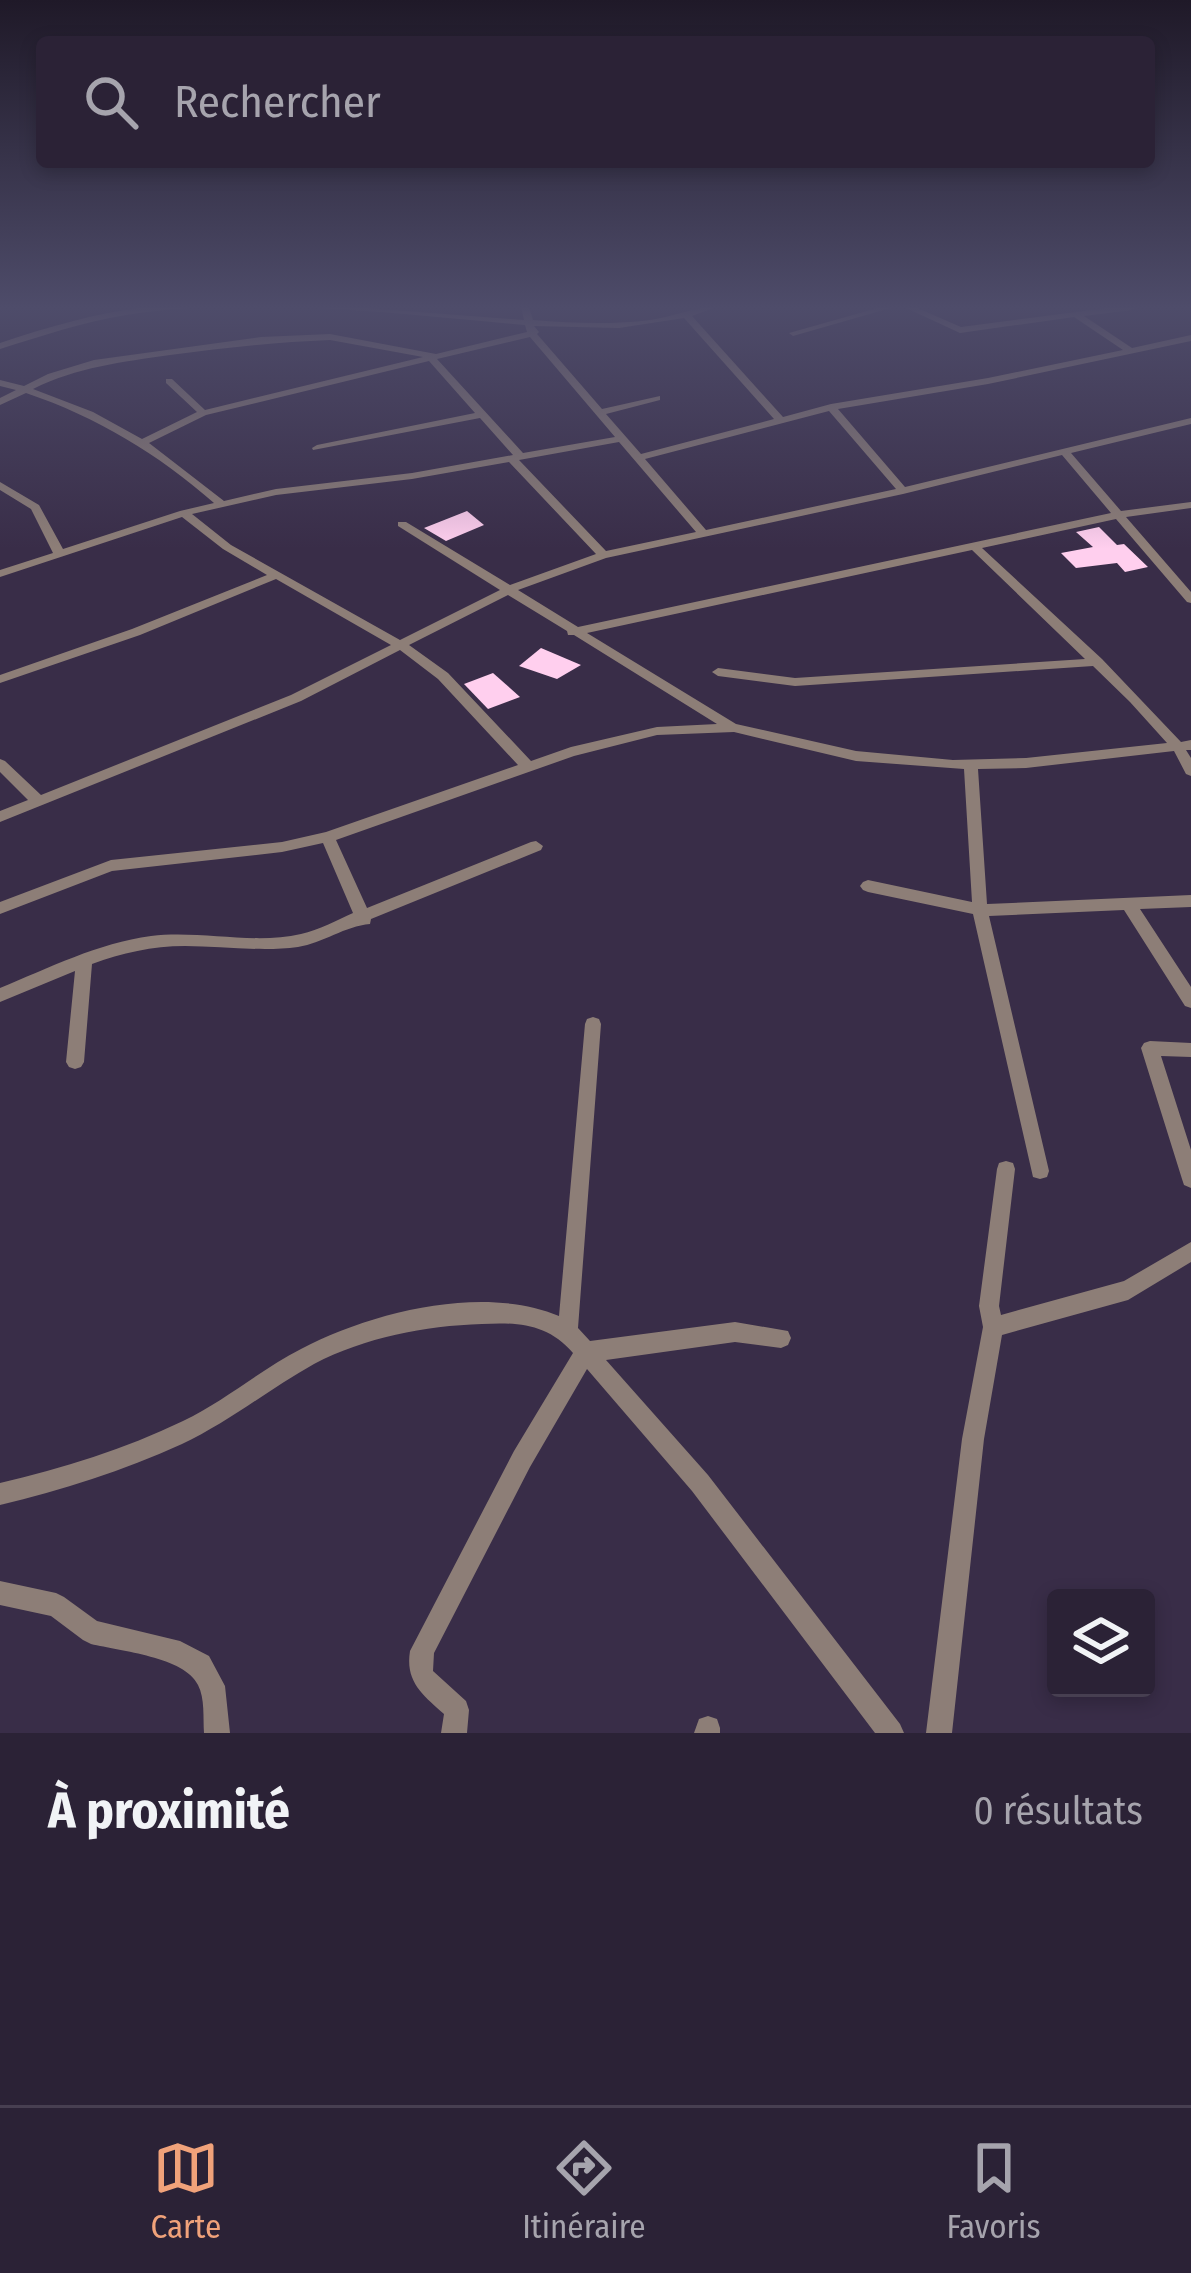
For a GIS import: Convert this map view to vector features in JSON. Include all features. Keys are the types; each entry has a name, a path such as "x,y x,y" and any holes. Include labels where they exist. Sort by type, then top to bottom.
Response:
{"street":[{"path":"0,402 26,388 141,442 222,504"},
{"path":"176,388 203,413"},
{"path":"141,442 203,413 308,388"},
{"path":"460,388 603,555"},
{"path":"580,388 703,533"},
{"path":"752,388 779,418"},
{"path":"638,458 779,418 946,388"},
{"path":"599,413 657,398"},
{"path":"831,407 903,491"},
{"path":"317,448 484,414"},
{"path":"0,818 225,729 508,590 603,555 903,491 1191,422"},
{"path":"0,574 184,513 276,492 620,439"},
{"path":"1066,454 1191,599"},
{"path":"0,485 35,507 60,555"},
{"path":"572,632 1118,515 1191,505"},
{"path":"184,513 274,576 402,646 443,676 528,767"},
{"path":"402,524 734,728"},
{"path":"973,545 1185,746 1191,770"},
{"path":"0,679 136,632 274,576"},
{"path":"718,672 795,682 1098,662"},
{"path":"0,908 111,866 282,847 328,837 631,736 734,728 856,756 971,765 1185,746"},
{"path":"0,764 39,802"},
{"path":"971,765 980,910 1040,1171"},
{"path":"328,837 364,920"},
{"path":"0,995 141,943 270,945 304,940 364,920 536,846"},
{"path":"868,886 980,910 1191,901"},
{"path":"1129,905 1191,1001"},
{"path":"74,1062 84,964"},
{"path":"568,1332 593,1024"},
{"path":"1191,1050 1150,1048 1191,1179"},
{"path":"939,1733 973,1439 993,1327 989,1306 1006,1169"},
{"path":"993,1327 1128,1290 1191,1251"},
{"path":"0,1494 133,1454 197,1426 332,1343 377,1327 437,1316 503,1313 544,1318 568,1332 700,1484 891,1733"},
{"path":"585,1352 735,1332 781,1338"},
{"path":"454,1733 457,1710 423,1682 418,1670 422,1651 522,1459 585,1352"},
{"path":"0,1593 56,1605 91,1632 180,1653 200,1666 213,1686 217,1733"}],"building":[{"path":"467,511 484,525 446,541 424,528"},
{"path":"1099,527 1148,567 1125,572 1117,563 1076,568 1061,553 1093,547 1076,532"},
{"path":"541,648 581,665 557,679 519,666"},
{"path":"493,673 520,697 488,709 464,684"}]}
